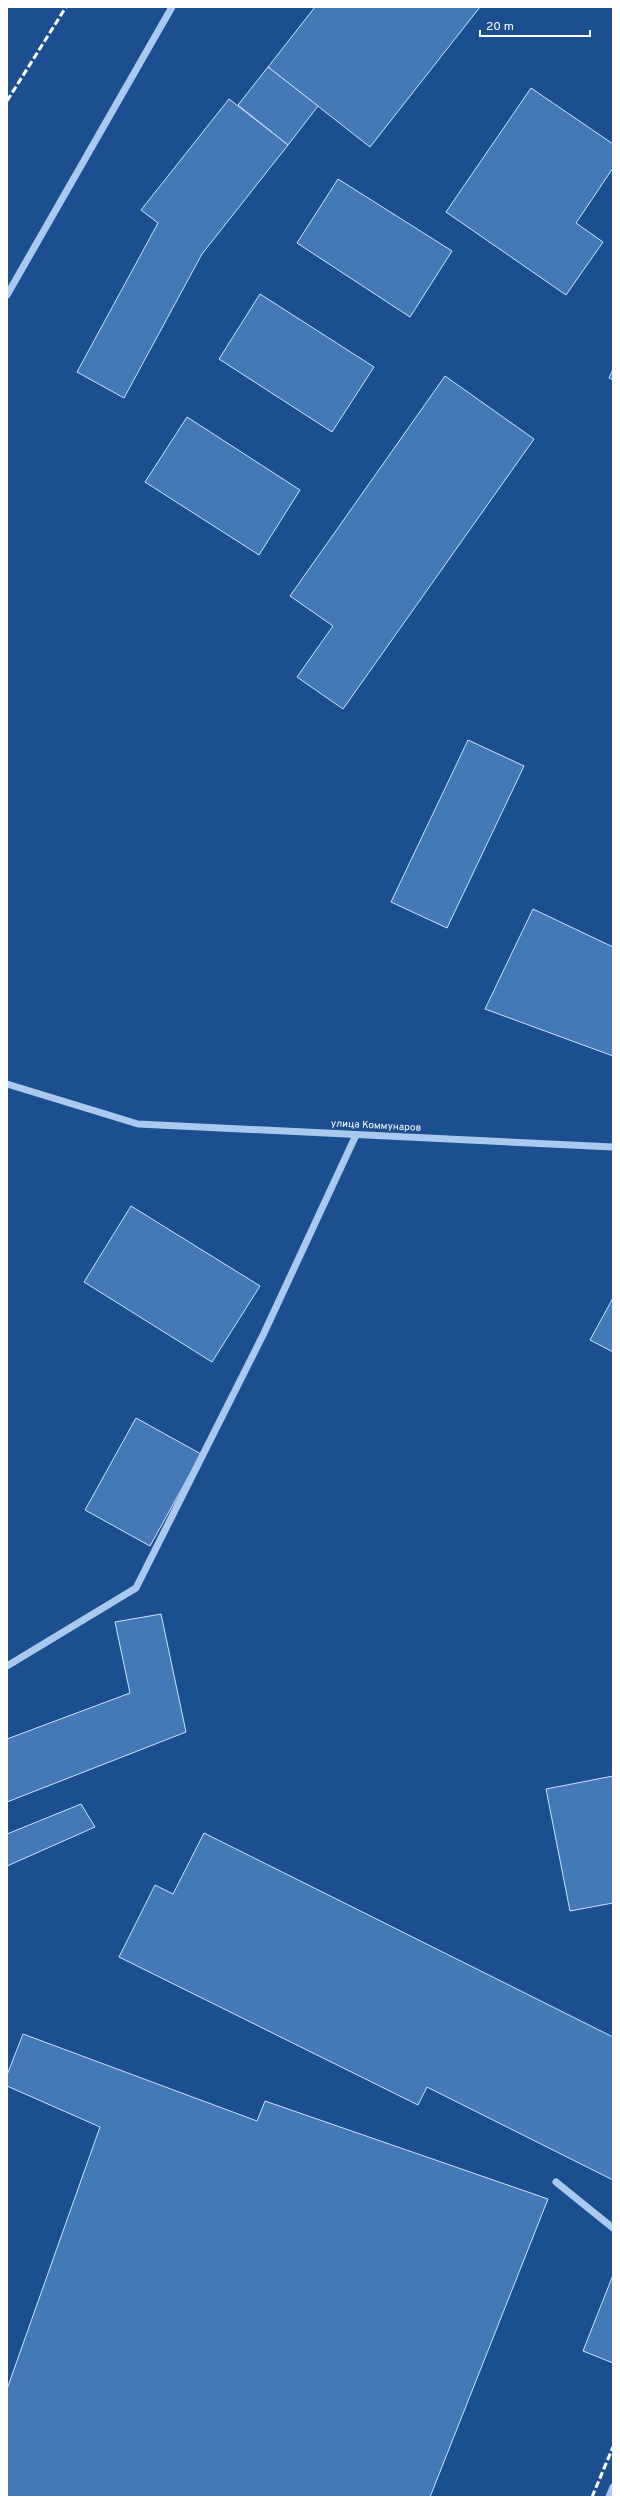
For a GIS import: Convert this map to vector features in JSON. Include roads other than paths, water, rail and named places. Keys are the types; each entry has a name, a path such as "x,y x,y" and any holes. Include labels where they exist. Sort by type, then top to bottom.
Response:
{"street":[{"path":"7,295 172,7"},
{"name":"улица Коммунаров","path":"7,1084 138,1124 613,1147"},
{"path":"7,1666 136,1588 264,1333 356,1135"},
{"path":"556,2182 613,2228"},
{"path":"609,2497 613,2487"}],"railway":[{"path":"7,101 66,7"},
{"path":"592,2497 613,2447"}]}
